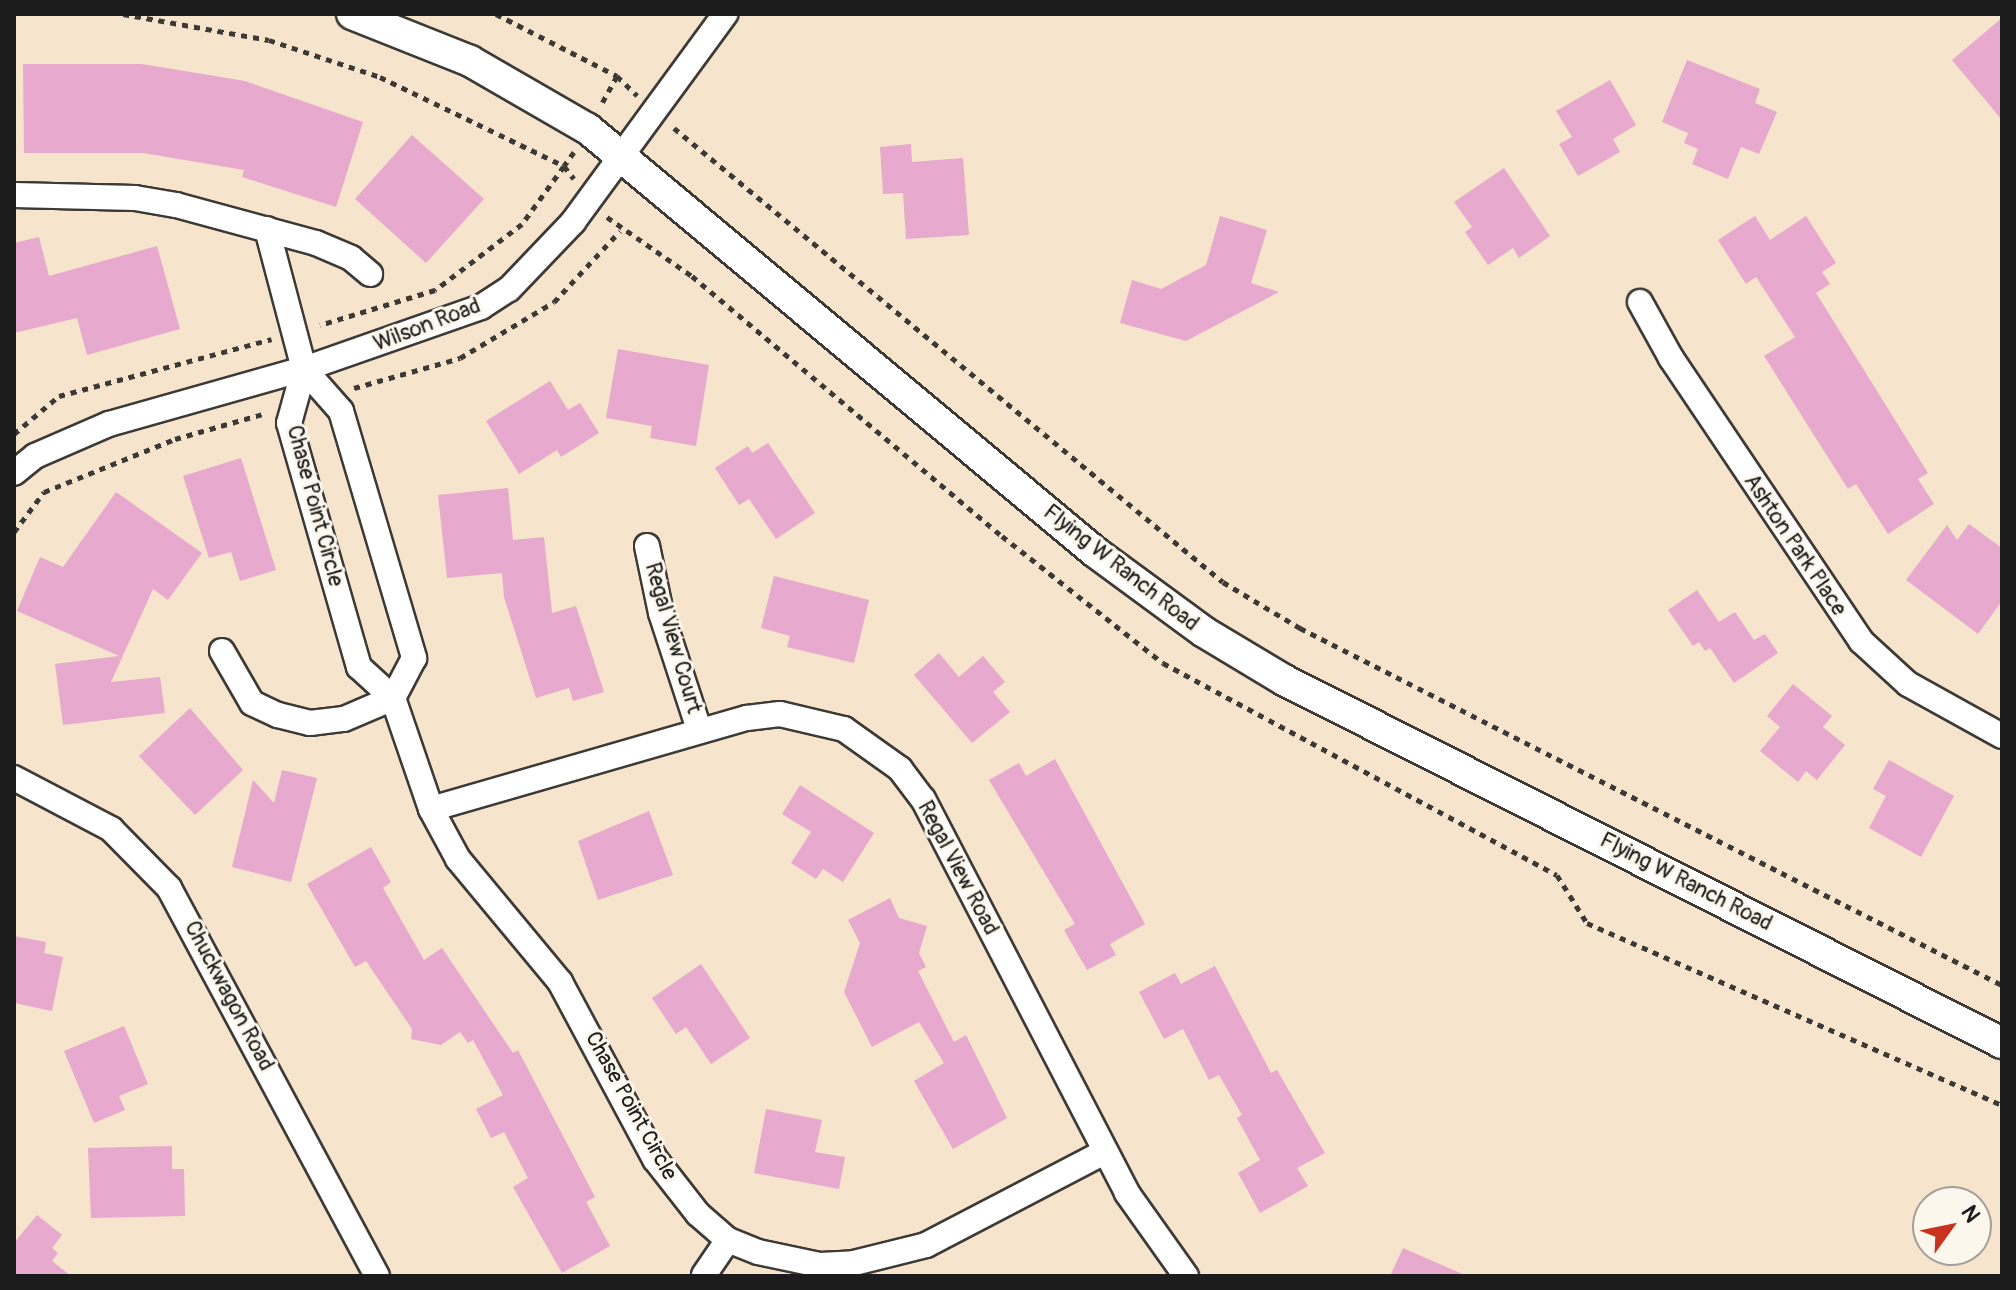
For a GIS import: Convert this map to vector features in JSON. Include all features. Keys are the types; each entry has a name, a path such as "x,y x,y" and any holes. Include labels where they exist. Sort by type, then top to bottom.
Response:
{"street":[{"name":"Flying W Ranch Road","path":"352,14 470,61 539,98 622,154 1095,552 1204,632 1284,680 2002,1043"},
{"name":"Wilson Road","path":"14,473 35,456 109,424 304,369 448,321 509,289 573,222 725,14"},
{"path":"14,195 135,198 267,229 351,258 370,274"},
{"path":"222,651 252,703 278,715 310,723 344,719 393,698 414,658 341,411 304,369 267,229"},
{"name":"Ashton Park Place","path":"1640,302 1671,358 1861,641 1908,684 2002,736"},
{"name":"Chase Point Circle","path":"304,369 289,423 359,667 393,698 431,809 458,859 581,1014 655,1159 698,1214 728,1240 820,1265 889,1257 926,1245 1105,1152"},
{"name":"Regal View Court","path":"647,546 661,613 699,729"},
{"name":"Regal View Road","path":"431,809 699,729 780,714 809,718 844,729 900,769 923,799 1105,1152 1186,1276"},
{"name":"Chuckwagon Road","path":"14,778 111,829 169,888 377,1276"},
{"path":"704,1275 728,1240"}],"path":[{"path":"123,14 269,40 366,73 564,166"},
{"path":"617,76 653,110 1223,582 1300,628 2002,985"}],"building":[{"path":"2002,18 2002,120 1952,60"},
{"path":"1687,60 1760,89 1755,103 1777,112 1759,154 1741,147 1728,179 1692,164 1698,149 1684,143 1688,133 1662,122"},
{"path":"23,64 142,64 245,81 363,122 336,207 242,177 244,170 143,153 24,153"},
{"path":"1610,80 1636,125 1613,139 1620,152 1578,176 1559,144 1572,137 1556,111"},
{"path":"412,135 484,199 426,263 355,199"},
{"path":"911,144 912,162 963,158 969,235 906,239 903,193 883,194 880,147"},
{"path":"1504,168 1550,236 1519,258 1513,248 1488,265 1465,232 1472,227 1454,202"},
{"path":"1220,216 1267,230 1251,283 1279,292 1186,341 1120,323 1132,280 1161,289 1206,265"},
{"path":"1755,216 1770,240 1806,216 1836,263 1822,272 1830,284 1816,293 1928,473 1918,479 1934,504 1888,534 1856,484 1848,489 1764,356 1795,337 1756,277 1746,284 1718,240"},
{"path":"39,237 49,276 157,246 180,329 87,355 77,318 14,333 14,243"},
{"path":"618,349 709,365 696,446 650,438 652,426 606,418"},
{"path":"550,381 568,410 580,403 599,433 561,457 557,450 519,474 486,421"},
{"path":"768,443 815,513 776,539 749,499 739,505 715,468 748,446 752,453"},
{"path":"241,458 276,570 240,581 231,552 209,558 183,476"},
{"path":"508,488 513,540 544,537 552,613 576,606 604,692 573,701 569,688 536,698 504,597 502,573 447,578 438,495"},
{"path":"116,492 202,553 168,600 153,589 111,682 160,677 165,713 63,725 55,664 119,656 17,611 40,557 63,567"},
{"path":"1969,524 2002,548 2002,601 1978,634 1906,580 1947,525 1957,540"},
{"path":"774,576 869,600 854,663 787,647 790,636 761,628"},
{"path":"1697,590 1719,622 1735,612 1754,640 1765,634 1778,653 1734,683 1710,648 1705,651 1699,642 1693,646 1668,610"},
{"path":"939,653 959,677 983,656 1005,682 993,692 1010,712 972,743 914,675"},
{"path":"1793,684 1832,716 1823,727 1845,745 1817,780 1806,771 1798,782 1760,751 1780,727 1767,716"},
{"path":"190,708 243,770 195,815 139,756"},
{"path":"1055,759 1145,924 1110,944 1116,955 1087,970 1064,930 1075,924 989,780 1019,763 1026,776"},
{"path":"1889,760 1954,796 1921,857 1869,828 1886,796 1873,789"},
{"path":"282,770 317,778 291,882 232,867 253,780 274,803"},
{"path":"800,785 874,833 843,882 823,869 816,879 791,863 811,832 782,814"},
{"path":"649,811 673,875 598,900 578,841"},
{"path":"371,847 391,882 383,888 424,960 442,948 513,1053 518,1050 595,1197 586,1202 610,1246 562,1273 513,1187 528,1178 504,1132 491,1138 476,1109 503,1095 473,1040 468,1043 460,1032 441,1045 411,1039 412,1029 366,961 355,967 307,884"},
{"path":"890,898 899,918 927,926 919,953 926,967 918,971 954,1042 966,1035 1007,1118 953,1149 914,1081 944,1063 919,1022 872,1047 844,992 860,943 848,920"},
{"path":"14,936 46,942 44,953 63,957 52,1011 14,1003"},
{"path":"701,964 750,1038 711,1064 686,1027 676,1034 652,998"},
{"path":"1215,966 1271,1073 1277,1070 1325,1153 1297,1168 1308,1186 1260,1213 1238,1173 1260,1160 1237,1118 1242,1115 1219,1075 1209,1080 1183,1029 1164,1039 1139,992 1175,973 1181,984"},
{"path":"124,1026 148,1084 119,1096 125,1110 94,1123 64,1051"},
{"path":"766,1109 822,1120 815,1152 845,1157 839,1189 754,1173"},
{"path":"172,1146 172,1169 184,1169 185,1216 91,1218 88,1148"},
{"path":"37,1215 62,1235 52,1248 58,1253 52,1261 71,1276 14,1276 14,1243"},
{"path":"1403,1248 1467,1276 1390,1276"}]}
